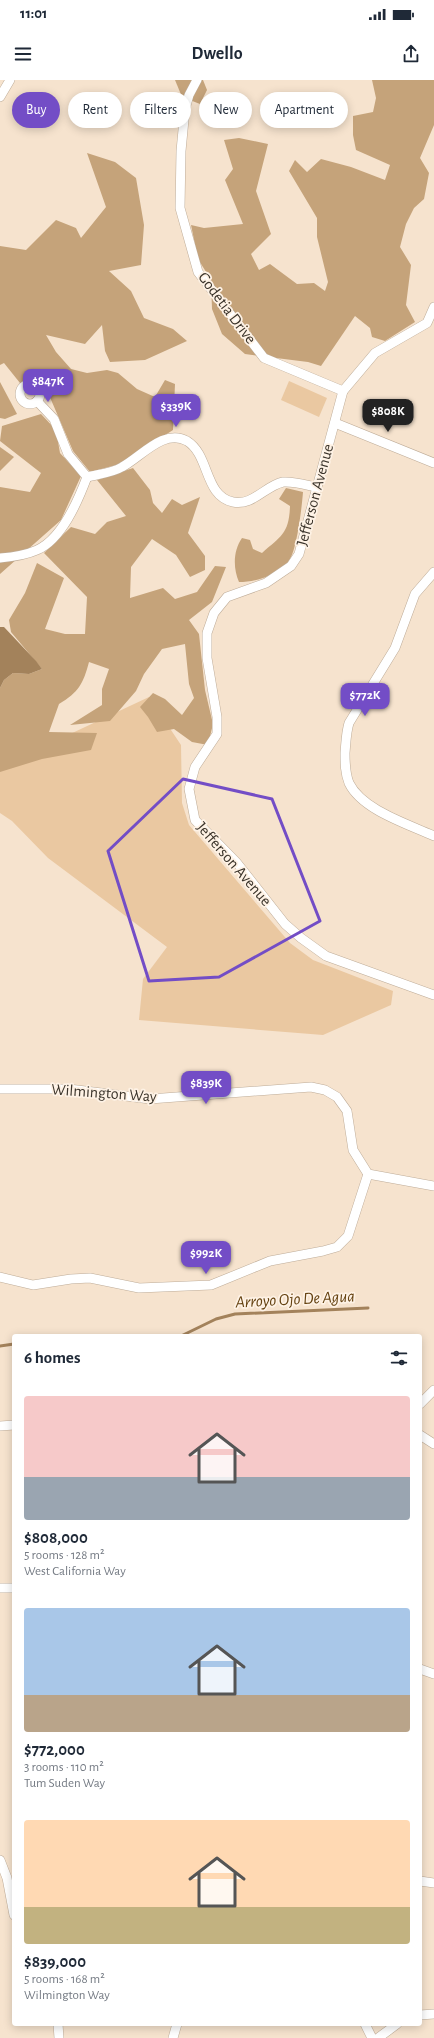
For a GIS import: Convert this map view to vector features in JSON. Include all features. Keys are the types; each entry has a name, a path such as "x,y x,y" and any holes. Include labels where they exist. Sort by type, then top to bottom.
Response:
{"street":[{"path":"0,97 10,80"},
{"name":"Godetia Drive","path":"197,80 189,95 185,109 181,151 180,208 198,272 264,358 343,391"},
{"name":"Jefferson Avenue","path":"434,307 430,323 375,353 343,391 299,554 291,566 266,583 228,597 214,613 206,633 208,658 217,717 217,734 195,767 189,789 195,820 237,863 285,924 326,956 434,995"},
{"path":"37,401 54,418 68,454 87,477"},
{"path":"335,423 434,463"},
{"path":"87,477 110,472 122,467 161,441 169,438 186,441 192,445 202,459 213,486 224,498 231,501 247,501 282,483 288,482 316,487"},
{"path":"0,558 38,550 47,543 64,525 78,501 87,477"},
{"path":"434,572 415,594 395,648 349,723 346,734 345,768 349,784 360,798 376,810 434,836"},
{"name":"Wilmington Way","path":"0,1089 69,1089 150,1099 311,1087 318,1088 337,1097 347,1110 353,1150 368,1174"},
{"path":"0,1277 33,1285 71,1279 90,1278 139,1288 210,1285 270,1261 323,1252 337,1247 348,1236 368,1174 434,1186"},
{"path":"422,1402 434,1390"},
{"path":"0,1426 12,1425"},
{"path":"422,1436 434,1444"},
{"path":"0,1588 12,1588"},
{"path":"422,1669 434,1674"},
{"path":"0,1860 7,1878 12,1904"},
{"path":"422,1881 434,1883"},
{"path":"422,2015 434,2014"},
{"path":"58,2026 59,2038"},
{"path":"173,2038 176,2026"},
{"path":"365,2026 372,2038"},
{"path":"378,2038 394,2026"}],"highlighted area":[{"path":"183,779 272,799 320,921 219,977 149,981 108,851"}],"shaded area":[{"path":"175,80 203,80 207,90 206,92 199,92 199,104 191,100 191,92 180,92"},
{"path":"372,80 434,80 434,125 420,158 429,173 424,199 414,208 406,224 400,247 411,265 406,305 415,322 385,341 372,337 370,328 355,316 321,366 308,362 245,354 222,334 212,309 211,280 198,259 191,225 204,228 243,224 225,180 233,169 224,140 239,138 268,144 256,191 271,234 251,254 259,270 270,264 297,284 314,283 325,291 328,282 317,237 317,218 289,171 295,160 307,172 321,159 351,167 385,180 390,165 356,150 353,135 353,116 373,112 376,98"},
{"path":"87,153 115,162 136,178 144,225 141,265 109,271 131,291 144,318 173,329 187,341 145,360 110,362 105,351 102,325 85,344 46,335 56,352 71,369 87,373 107,370 118,373 137,389 155,397 165,380 175,384 173,430 120,464 90,472 73,451 46,388 20,383 4,363 0,365 0,246 26,250 56,220 76,228 81,238 106,207"},
{"path":"289,381 327,398 319,417 281,400"},
{"path":"0,382 17,414 5,419 0,418"},
{"path":"41,414 56,430 60,453 81,476 61,520 0,574 0,487 30,492 41,473 0,441 2,426"},
{"path":"0,447 14,457 0,471"},
{"path":"133,468 150,490 153,503 162,513 172,499 182,505 200,497 188,533 205,556 205,570 190,577 176,555 152,539 131,567 130,598 163,588 175,599 197,592 215,566 226,567 212,602 189,620 199,634 205,690 213,724 208,745 192,742 174,729 157,732 140,707 153,693 165,699 182,715 194,698 189,684 185,644 162,649 144,674 136,691 110,721 70,725 102,705 102,689 109,669 89,662 85,676 79,687 66,700 59,704 49,732 97,733 91,750 42,759 0,772 0,688 4,680 13,673 29,674 42,669 11,632 9,620 25,593 37,563 64,578 45,629 65,634 85,634 87,597 44,553 71,527 95,534 107,522 126,516 97,480"},
{"path":"286,488 303,492 297,537 293,554 286,565 274,573 253,581 239,582 235,560 237,548 242,538 250,540 253,549 262,553 283,534 286,529 290,506 279,499"},
{"path":"0,627 4,627 42,669 29,674 13,673 4,680 0,688"},
{"path":"149,697 181,745 182,803 189,825 290,943 313,960 393,991 391,1005 323,1035 139,1020 143,979 167,947 48,858 12,821 0,813 0,721 19,758"}],"waterway":[{"name":"Arroyo Ojo De Agua","path":"185,1334 216,1319 235,1314 368,1308"},
{"name":"Arroyo Ojo De Agua","path":"0,1346 12,1344"}]}
